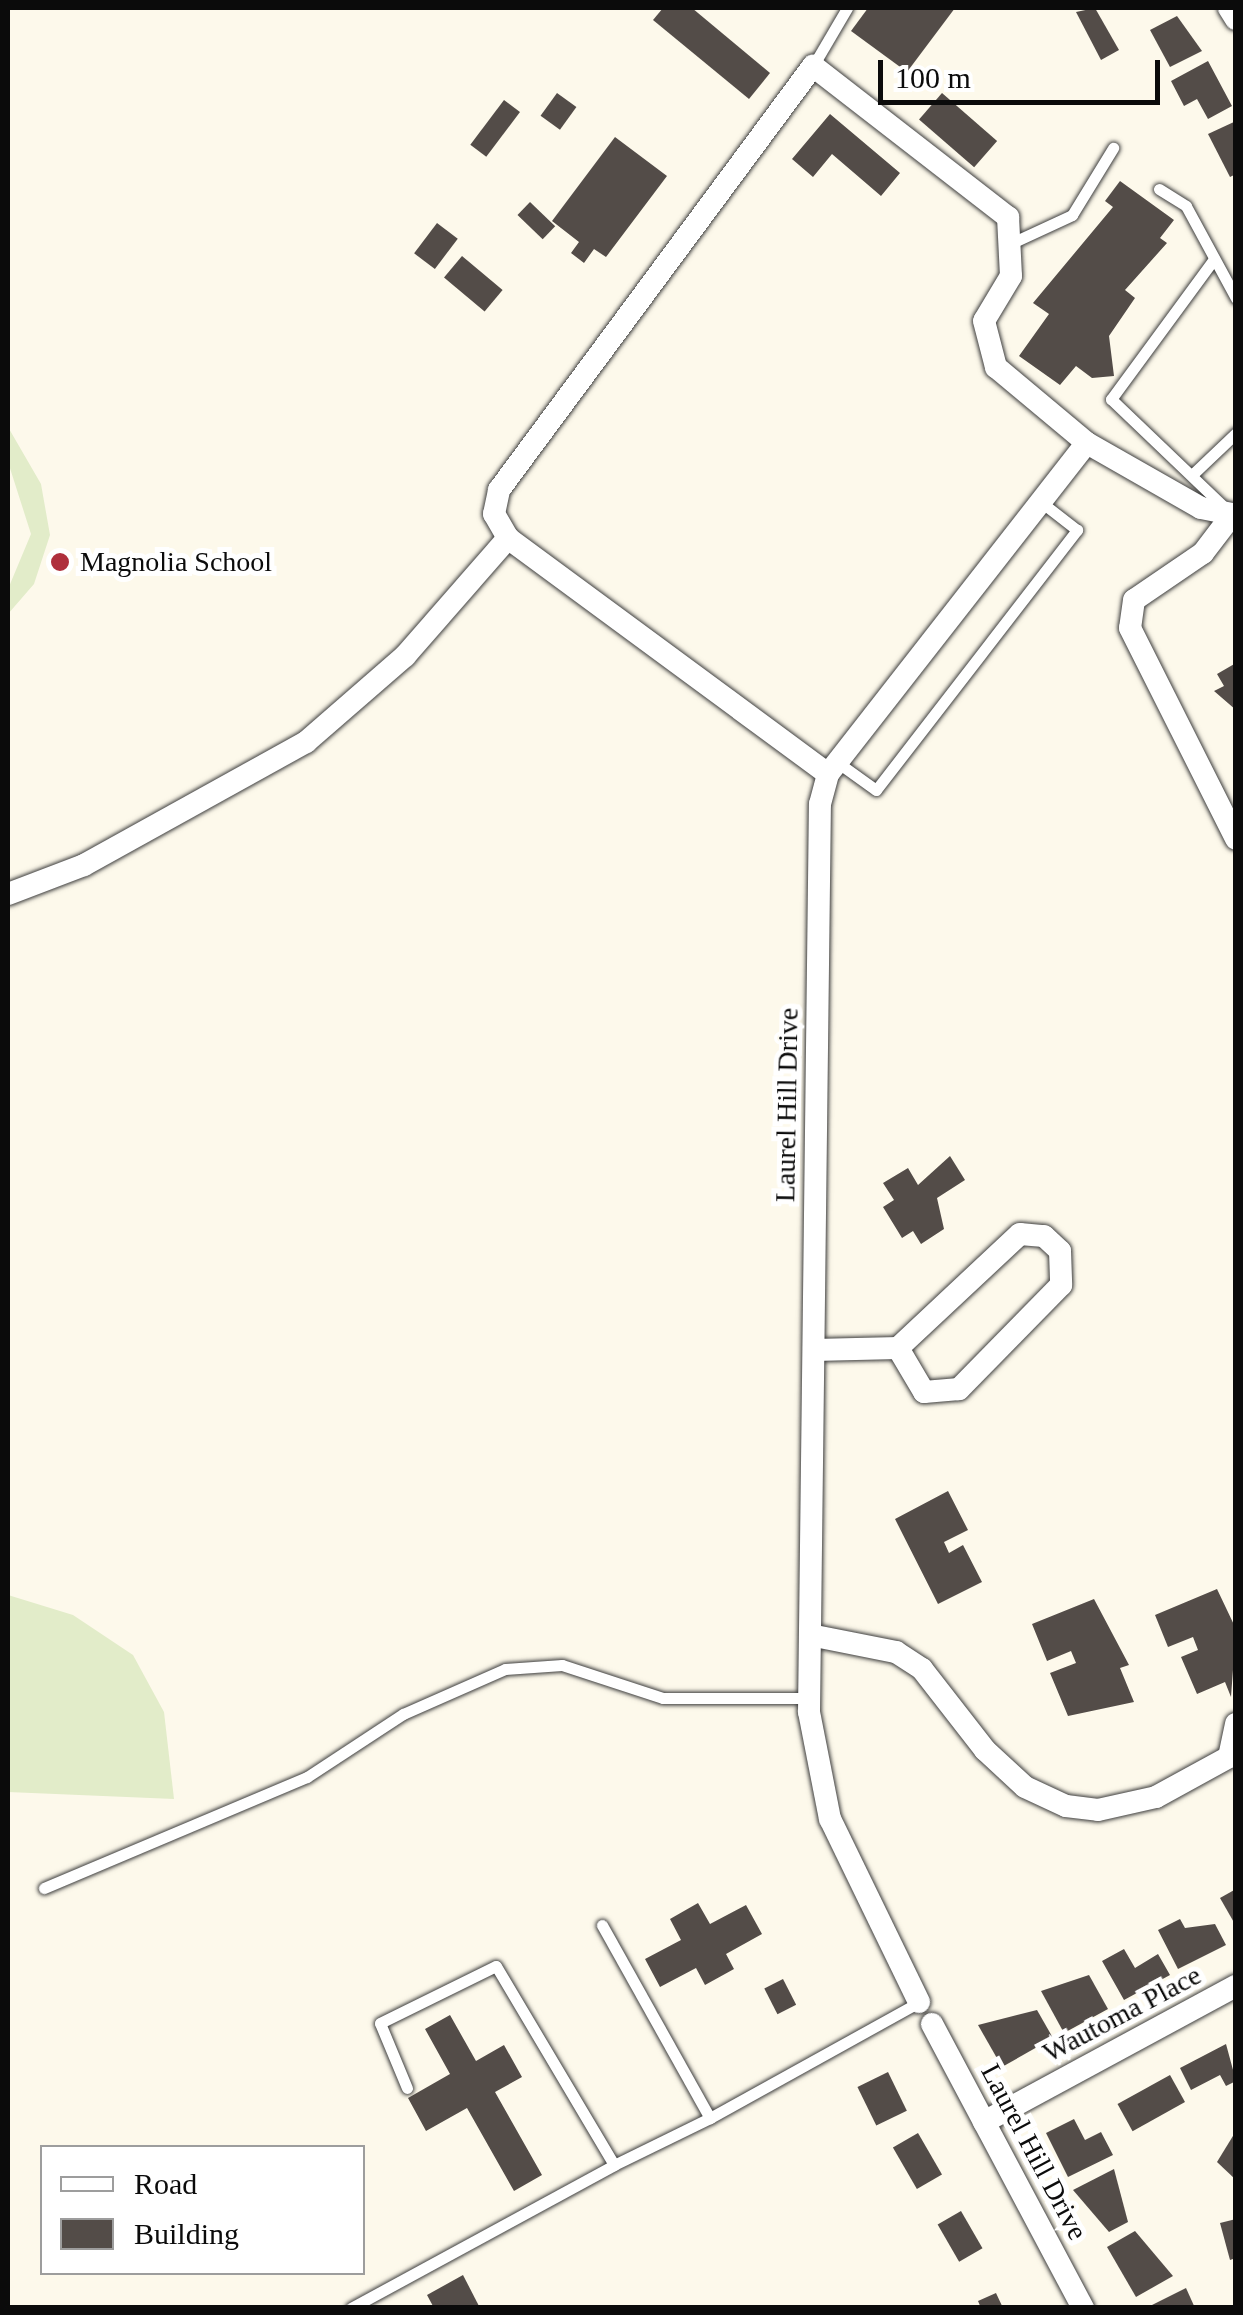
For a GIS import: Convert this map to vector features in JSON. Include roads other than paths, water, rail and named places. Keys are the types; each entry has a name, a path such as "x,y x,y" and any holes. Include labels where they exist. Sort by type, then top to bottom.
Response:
{"street":[{"path":"1230,8 1236,19"},
{"path":"1088,442 832,768 508,538 494,514 500,490 813,66 994,201 1016,241 984,345 996,367 1088,442 1201,508 1234,519 1203,553 1134,600 1130,628 1236,839"},
{"path":"8,894 84,865 306,742 394,668 508,538"},
{"name":"Laurel Hill Drive","path":"832,768 814,1350 809,1698 830,1819 920,2002"},
{"path":"814,1350 898,1348 1004,1242 1044,1236 1060,1251 1061,1285 959,1388 924,1392 906,1376 898,1348"},
{"path":"810,1634 896,1652 922,1670 984,1750 1025,1787 1066,1806 1098,1810 1156,1797 1232,1759 1236,1724"},
{"name":"Wautoma Place","path":"984,2122 1236,1986"},
{"name":"Laurel Hill Drive","path":"932,2024 1083,2308"}],"lane":[{"path":"813,66 847,8"},
{"path":"1016,241 1072,216 1113,148"},
{"path":"1159,189 1186,206 1236,298"},
{"path":"1214,259 1111,399 1195,472 1234,519"},
{"path":"1195,472 1236,433"},
{"path":"832,768 876,790 1077,530 1041,502"},
{"path":"44,1888 278,1791 403,1714 505,1669 562,1665 663,1698 809,1698"},
{"path":"602,1924 710,2118"},
{"path":"406,2088 377,2032 380,2023 496,1966 614,2165"},
{"path":"351,2308 920,2002"}],"place":[{"name":"Magnolia School","path":"60,562"}]}
